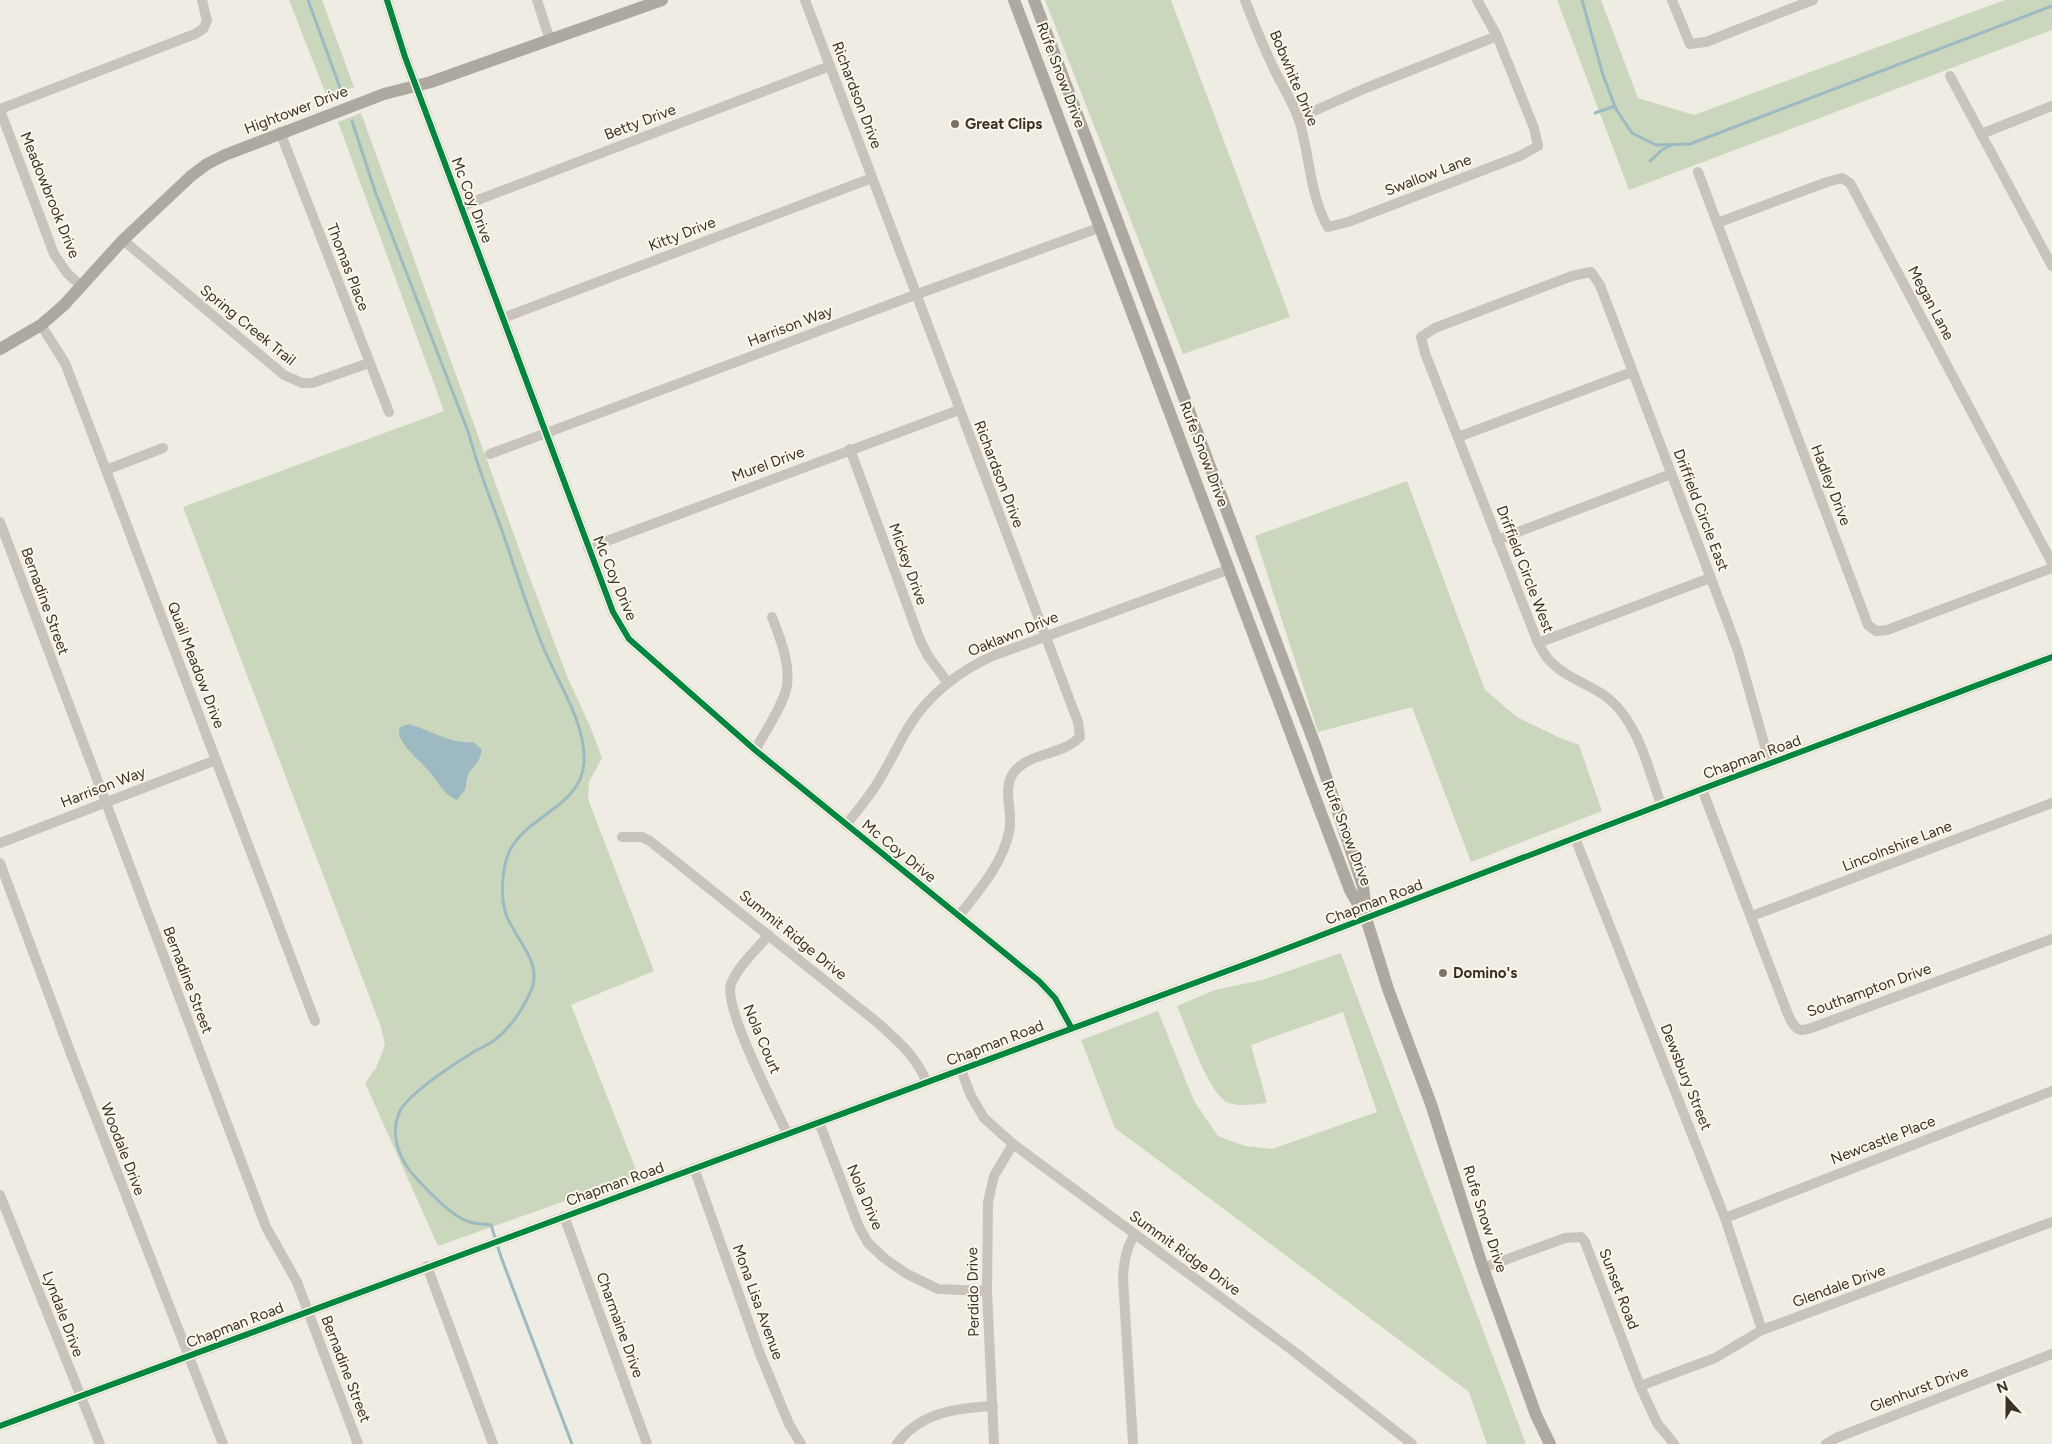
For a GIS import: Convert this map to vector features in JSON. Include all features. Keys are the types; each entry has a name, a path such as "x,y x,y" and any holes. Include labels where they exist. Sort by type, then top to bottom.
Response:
{"main road":[{"name":"Hightower Drive","path":"0,349 41,325 64,305 80,285 123,240 191,176 225,154 384,94 416,86 662,0"},
{"name":"Rufe Snow Drive","path":"1014,0 1350,890 1366,918"},
{"name":"Rufe Snow Drive","path":"1034,0 1316,750 1363,886 1366,918 1388,989 1431,1104 1483,1268 1536,1415 1550,1444"}],"street":[{"path":"0,110 195,34 203,29 207,21 202,0"},
{"name":"Mc Coy Drive","path":"387,0 416,86 588,548 613,612 629,639 755,750 1039,981 1055,998 1071,1028"},
{"path":"536,0 550,40"},
{"name":"Richardson Drive","path":"805,0 1078,722 1080,737 1071,746 1024,763 1014,772 1009,782 1008,796 1011,821 1003,853 996,867 959,916"},
{"name":"Bobwhite Drive","path":"1245,0 1268,57 1298,118 1310,163 1312,186 1320,212 1328,227"},
{"path":"1298,118 1366,88 1497,36 1477,0"},
{"path":"1672,0 1690,44 1706,42 1814,0"},
{"name":"Swallow Lane","path":"1328,227 1348,222 1520,156 1538,146 1534,128 1497,36"},
{"name":"Betty Drive","path":"462,206 830,66"},
{"path":"1950,76 2052,266"},
{"path":"1981,134 2052,106"},
{"name":"Meadowbrook Drive","path":"0,110 54,254 67,273 80,285"},
{"name":"Thomas Place","path":"280,132 389,412"},
{"name":"Hadley Drive","path":"1698,172 1868,625 1876,631 1887,630 2052,568"},
{"name":"Kitty Drive","path":"502,318 872,178"},
{"name":"Megan Lane","path":"1717,223 1828,182 1842,178 1850,183 2052,563"},
{"name":"Harrison Way","path":"490,454 915,294 1101,227"},
{"name":"Spring Creek Trail","path":"123,240 284,375 294,381 312,383 369,363"},
{"name":"Driffield Circle West","path":"1591,272 1572,276 1434,328 1421,337 1425,353 1538,643 1550,661 1566,674 1610,699 1623,714 1633,730 1661,804"},
{"name":"Driffield Circle East","path":"1591,272 1600,285 1738,651 1770,764"},
{"name":"Quail Meadow Drive","path":"41,325 65,363 316,1021"},
{"path":"1458,437 1632,372"},
{"name":"Murel Drive","path":"588,548 959,410"},
{"path":"106,470 162,448"},
{"name":"Mickey Drive","path":"850,449 920,640 928,656 948,684"},
{"path":"1497,540 1671,474"},
{"name":"Bernadine Street","path":"0,522 266,1227 297,1282 358,1444"},
{"name":"Oaklawn Drive","path":"846,825 880,779 920,711 948,684 976,663 1230,569"},
{"path":"1538,643 1710,578"},
{"path":"755,750 785,694 787,684 787,664 772,617"},
{"name":"Chapman Road","path":"0,1426 308,1310 961,1070 2052,657"},
{"name":"Harrison Way","path":"0,843 216,760"},
{"name":"Southampton Drive","path":"1702,789 1791,1021 1798,1029 1802,1030 2052,939"},
{"name":"Lincolnshire Lane","path":"1752,916 2052,803"},
{"name":"Summit Ridge Drive","path":"622,836 642,837 650,841 878,1023 911,1053 927,1082"},
{"name":"Dewsbury Street","path":"1575,838 1725,1218 1762,1330"},
{"name":"Woodale Drive","path":"0,862 71,1054 223,1444"},
{"name":"Nola Court","path":"768,935 740,969 731,984 730,994 731,1004 740,1030 787,1134"},
{"name":"Summit Ridge Drive","path":"961,1070 971,1096 984,1118 1012,1144 1292,1350 1412,1444"},
{"name":"Newcastle Place","path":"1725,1218 2052,1091"},
{"name":"Nola Drive","path":"819,1122 859,1227 868,1243 907,1274 938,1289 987,1291"},
{"name":"Perdido Drive","path":"994,1444 987,1291 988,1202 994,1176 1012,1144"},
{"name":"Mona Lisa Avenue","path":"694,1168 760,1354 789,1424 801,1444"},
{"name":"Lyndale Drive","path":"0,1195 79,1396 100,1444"},
{"name":"Charmaine Drive","path":"564,1216 647,1444"},
{"name":"Glendale Drive","path":"1640,1386 1715,1358 1762,1330 2052,1222"},
{"path":"1133,1444 1124,1270 1127,1247 1134,1235"},
{"name":"Sunset Road","path":"1483,1268 1565,1238 1581,1237 1657,1424 1674,1444"},
{"path":"427,1266 492,1444"},
{"name":"Glenhurst Drive","path":"1826,1444 1836,1438 2052,1354"},
{"path":"897,1444 904,1434 926,1419 959,1408 993,1406"}],"green space":[{"path":"289,0 322,0 354,87 327,97"},
{"path":"1045,0 1171,0 1290,317 1183,354"},
{"path":"1557,0 1601,0 1638,98 1694,115 2005,0 2052,0 2052,30 1629,190"},
{"path":"361,113 525,565 567,676 590,726 602,758 589,782 588,799 654,971 571,1005 638,1175 438,1246 365,1083 376,1068 385,1045 381,1027 183,507 444,411 338,122"},
{"path":"1407,481 1485,690 1517,717 1579,745 1602,811 1471,862 1412,707 1318,732 1255,536"},
{"path":"1341,953 1526,1444 1487,1444 1469,1392 1115,1128 1081,1040 1158,1011 1194,1101 1218,1136 1245,1146 1272,1149 1377,1112 1343,1012 1251,1045 1267,1103 1243,1105 1229,1103 1221,1098 1214,1088 1199,1060 1177,1006 1215,990 1262,980"}],"water":[{"path":"409,724 448,739 473,742 482,750 479,760 468,774 465,790 457,800 443,790 431,773 403,743 399,735 400,727"}],"waterway":[{"path":"308,0 342,93"},
{"path":"1582,0 1603,75 1616,109 1632,133 1656,145 1690,144 2052,6"},
{"path":"1595,113 1615,106"},
{"path":"352,121 376,194 469,434 479,469 531,615 575,717 583,747 584,762 581,777 574,790 517,839 509,852 505,866 502,891 504,907 510,924 527,952 534,971 534,982 530,993 516,1018 507,1029 491,1042 446,1070 423,1087 405,1104 400,1111 395,1129 398,1146 405,1163 427,1189 461,1218 473,1223 491,1225 501,1257 572,1444"},
{"path":"1650,161 1663,149 1672,145"}],"cycle path":[{"path":"387,0 405,57 613,612 629,639 755,750 1039,981 1055,998 1071,1027"},
{"path":"0,1426 1254,961 2052,657"}],"place":[{"name":"Great Clips","path":"955,124"},
{"name":"Domino's","path":"1443,973"}]}
